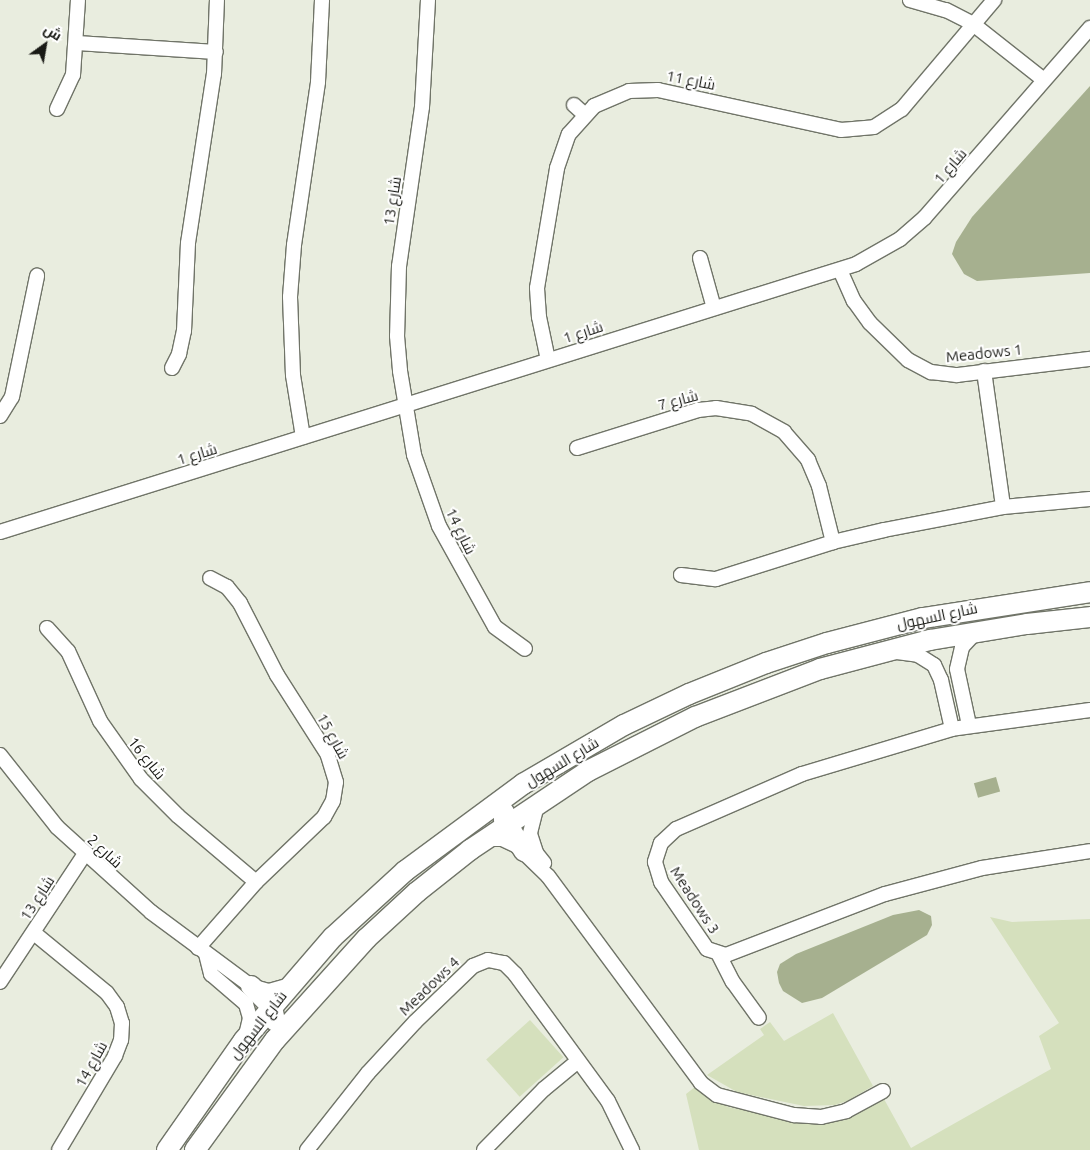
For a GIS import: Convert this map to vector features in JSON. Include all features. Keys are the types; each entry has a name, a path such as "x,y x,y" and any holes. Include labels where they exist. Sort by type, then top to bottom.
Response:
{"main road":[{"name":"شارع السهول","path":"167,1150 244,1040 290,984 350,920 405,871 504,797 574,754 690,694 827,643 971,608 1090,592"},
{"name":"شارع السهول","path":"195,1150 216,1118 275,1040 343,962 417,892 485,839 588,771 695,717 811,672 884,651 976,632 1090,617"},
{"path":"524,851 503,815 506,807 574,754"},
{"path":"216,1118 272,1027 275,1017 272,1007 243,986"}],"street":[{"path":"57,109 71,84 76,43 78,0"},
{"path":"172,368 183,338 190,224 216,52 217,0"},
{"path":"303,437 293,375 290,297 294,245 318,82 322,0"},
{"name":"شارع 13","path":"406,407 398,345 396,301 422,107 428,0"},
{"path":"910,0 946,10 973,24 1044,80"},
{"name":"شارع 11","path":"548,360 538,317 539,273 560,157 579,110 617,94 658,90 841,130 864,130 884,122 898,113 994,0"},
{"name":"شارع 1","path":"0,532 303,437 406,407 548,360 840,270 886,248 926,217 1090,28"},
{"path":"76,43 216,52"},
{"path":"700,258 714,308"},
{"name":"Meadows 1","path":"840,270 864,317 908,360 944,374 1090,359"},
{"path":"0,416 12,397 37,276"},
{"path":"984,371 1003,507"},
{"name":"شارع 14","path":"406,407 421,479 449,548 495,627 525,649"},
{"name":"شارع 7","path":"577,448 698,410 716,408 752,414 784,432 808,460 819,486 833,542"},
{"path":"681,575 716,579 833,542 1003,507 1090,499"},
{"name":"شارع 15","path":"204,953 256,882 324,817 335,792 334,772 328,755 277,675 240,603 228,588 210,578"},
{"name":"شارع 16","path":"47,628 68,651 100,721 141,779 178,816 256,882"},
{"path":"969,725 957,669 962,647 976,632"},
{"path":"884,651 918,655 934,665 939,673 952,729"},
{"path":"939,673 957,669"},
{"name":"Meadows 3","path":"1090,710 969,725 952,729 867,752 770,786 667,834 657,852 657,872 707,949 719,955 739,953 884,894 982,868 1090,851"},
{"name":"شارع 2","path":"0,755 31,797 84,855 128,894 204,953"},
{"path":"536,805 530,834 548,876"},
{"path":"485,839 510,842 524,851 548,876 701,1083 717,1095 794,1115 820,1117 846,1111 883,1091"},
{"name":"شارع 13","path":"0,982 84,855"},
{"name":"شارع 14","path":"34,933 107,993 117,1007 122,1023 121,1040 115,1056 59,1150"},
{"path":"204,953 211,974 243,986 269,991 290,984"},
{"path":"204,953 222,957 236,965 249,1013 244,1040"},
{"path":"719,955 733,982 759,1018"},
{"name":"Meadows 4","path":"307,1150 391,1047 480,962 496,960 510,967 578,1061 620,1122 632,1150"},
{"path":"484,1150 544,1089 578,1061"}],"shaded area":[{"path":"1090,86 1090,273 977,281 964,274 952,254 956,242 972,217"},
{"path":"996,777 1000,791 978,798 974,783"},
{"path":"919,910 931,916 932,925 927,935 822,998 802,1003 783,991 777,972 780,964 796,954 893,915"},
{"path":"990,917 1012,922 1090,919 1090,1150 699,1150 686,1094 695,1087 728,1107 807,1123 846,1120 884,1099 911,1148 1051,1069 1039,1036 1059,1023"},
{"path":"833,1013 873,1086 847,1101 835,1105 804,1106 737,1092 707,1075 764,1035 760,1029 770,1022 784,1041"},
{"path":"530,1020 563,1057 520,1097 486,1059"}]}
